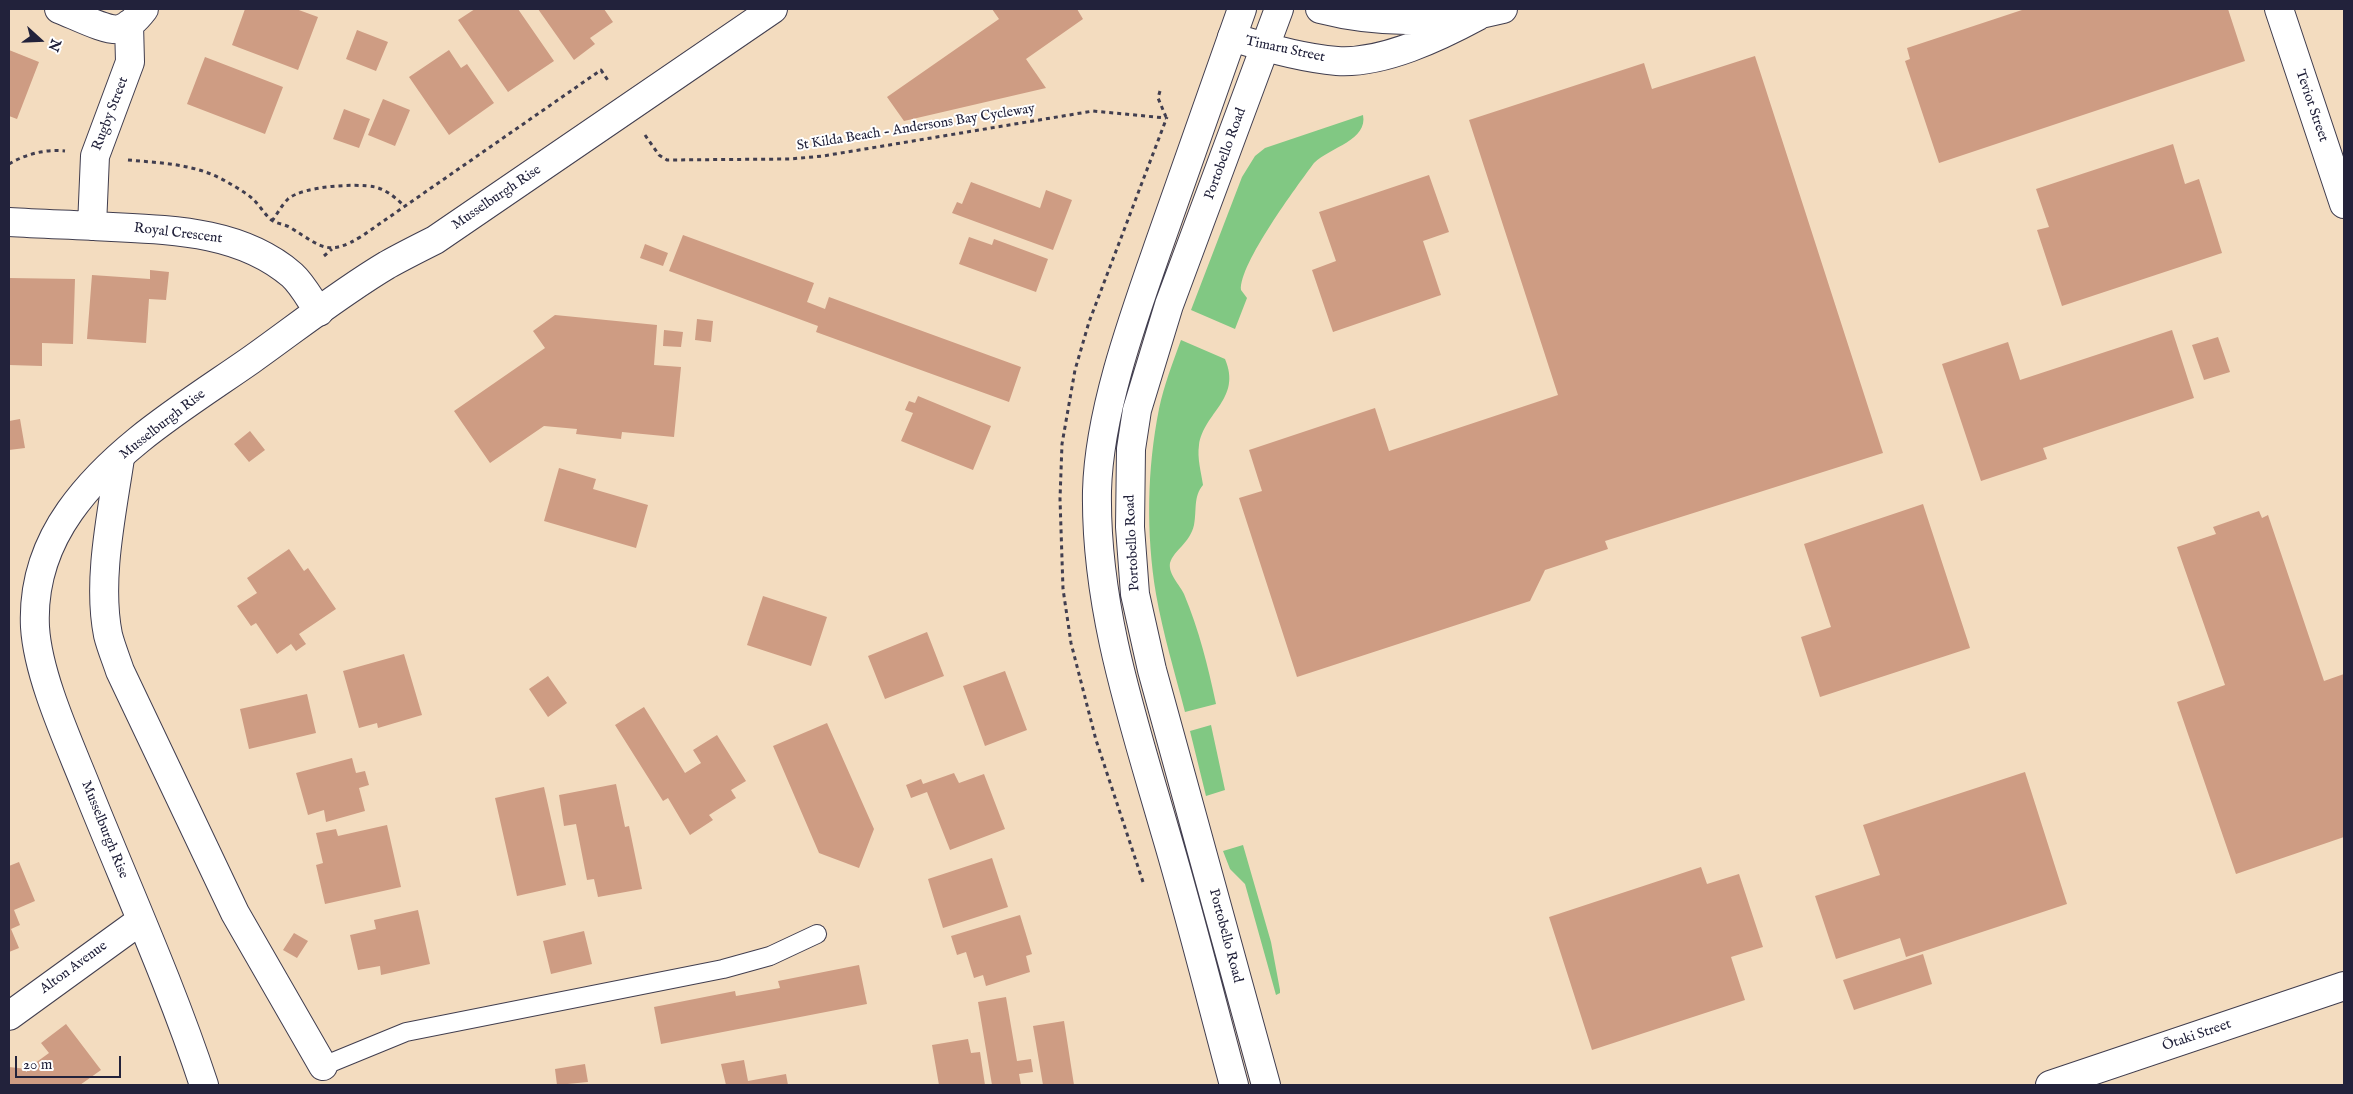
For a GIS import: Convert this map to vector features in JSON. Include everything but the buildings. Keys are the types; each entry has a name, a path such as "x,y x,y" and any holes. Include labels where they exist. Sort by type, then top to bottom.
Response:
{"main road":[{"path":"59,9 110,28 119,29 137,16"},
{"name":"Musselburgh Rise","path":"204,1085 52,697 41,659 35,629 36,598 41,568 55,536 70,511 87,490 120,458 158,426 387,265 435,240 773,9"},
{"path":"1234,1085 1166,834 1126,696 1112,636 1102,576 1097,489 1105,425 1132,326 1242,9"},
{"name":"Portobello Road","path":"1266,1085 1152,670 1135,594 1130,527 1131,449 1138,410 1169,305 1279,9"},
{"name":"Timaru Street","path":"1320,9 1364,18 1412,20 1491,12"},
{"name":"Teviot Street","path":"2279,9 2344,204"},
{"name":"Timaru Street","path":"1232,37 1266,47 1339,61 1360,60 1435,39 1491,12"},
{"name":"Rugby Street","path":"92,226 95,156 130,62 137,16"},
{"name":"Royal Crescent","path":"9,222 186,233 225,239 249,247 270,259 293,276 319,312"},
{"path":"120,458 110,522 105,605 108,635 120,671 235,913 324,1066"},
{"name":"Alton Avenue","path":"9,1016 140,921"},
{"name":"Ōtaki Street","path":"2050,1085 2344,986"}],"lane":[{"path":"324,1066 406,1032 723,970 770,956 817,934"}],"path":[{"path":"324,256 332,249 347,245 601,70 613,88"},
{"name":"St Kilda Beach - Andersons Bay Cycleway","path":"648,140 659,155 667,160 790,159 823,156 1092,111 1166,118 1158,98 1160,91"},
{"path":"9,164 24,155 53,150 72,152"},
{"path":"120,159 178,164 227,181 252,199 272,220 290,227 321,246 332,249"},
{"path":"272,220 289,198 311,190 341,186 375,187 393,195 404,206"}],"green space":[{"path":"1363,115 1363,124 1360,131 1347,142 1314,163 1270,225 1249,262 1243,278 1241,290 1247,298 1235,329 1191,310 1242,177 1255,156 1265,148"},
{"path":"1181,340 1225,359 1229,373 1229,385 1226,395 1202,433 1199,445 1203,485 1198,494 1194,525 1186,542 1170,563 1171,571 1184,594 1194,621 1216,704 1185,712 1156,594 1149,524 1152,455 1159,409 1163,391"},
{"path":"1211,725 1225,790 1206,796 1190,731"},
{"path":"1243,845 1271,942 1280,990 1280,993 1276,995 1245,884 1230,869 1223,851"}]}
